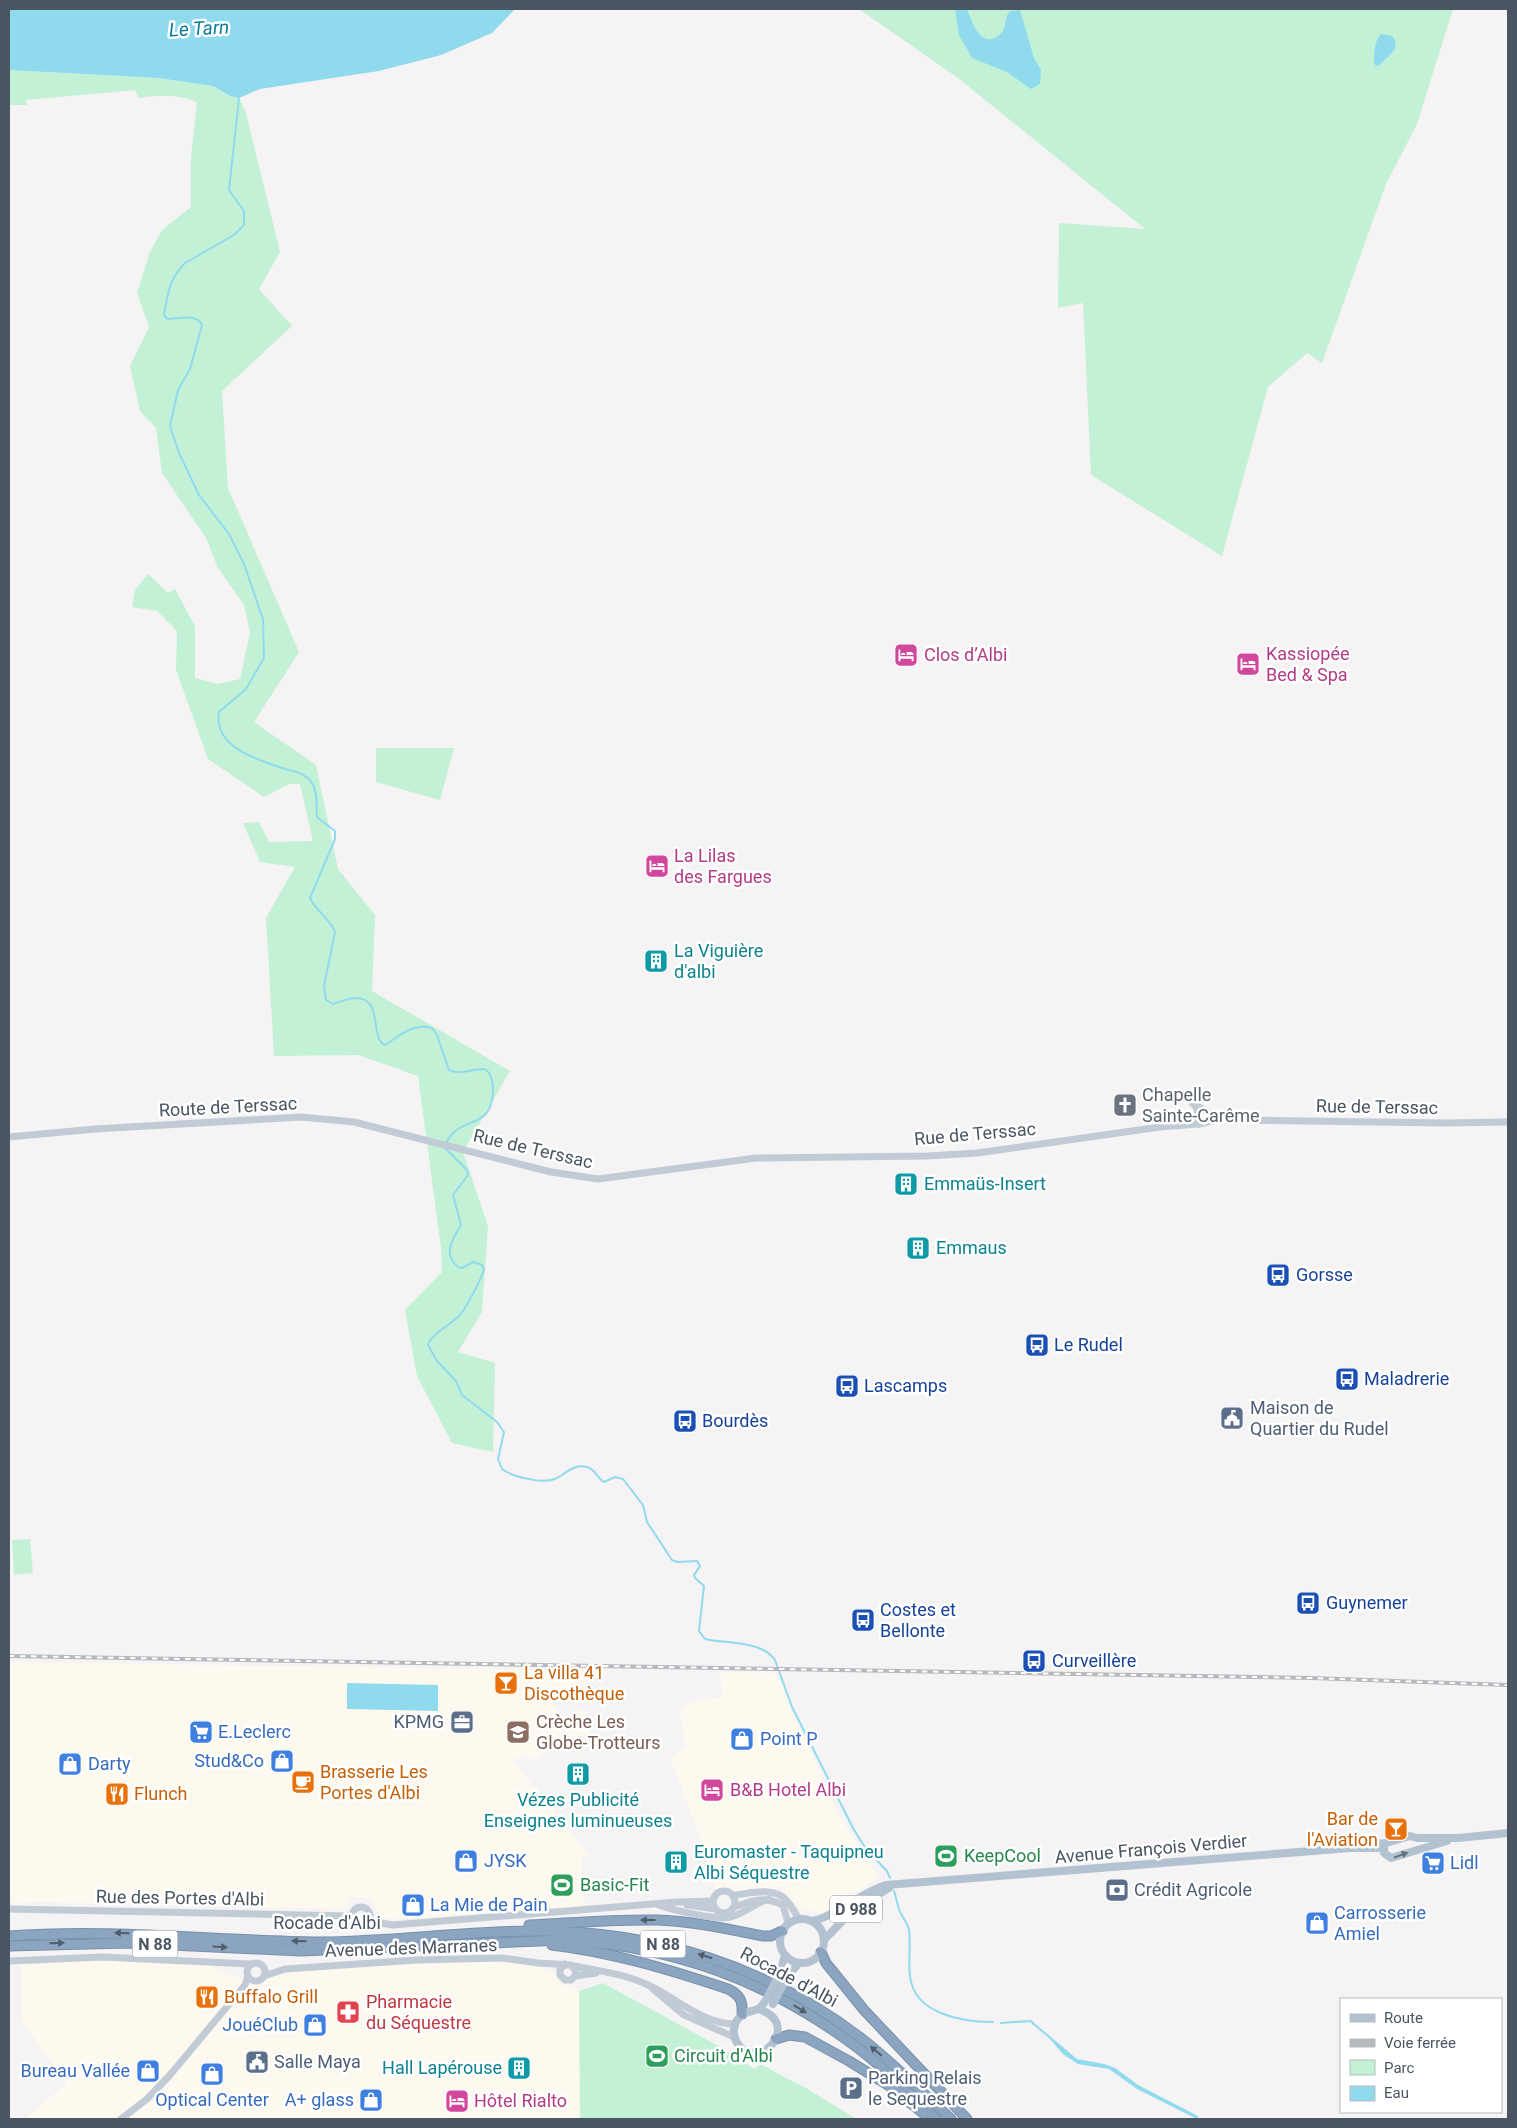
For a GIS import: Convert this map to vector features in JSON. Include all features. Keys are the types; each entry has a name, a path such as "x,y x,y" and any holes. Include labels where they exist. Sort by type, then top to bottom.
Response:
{"highway":[{"path":"322,1942 617,1920 657,1920 693,1923 763,1936 771,1936 782,1931"},
{"name":"Rocade d'Albi","path":"9,1936 127,1933 322,1942 502,1932 567,1931 637,1939 718,1960 763,1978 816,2007 872,2047 951,2119"},
{"name":"Rocade d'Albi","path":"9,1946 128,1943 309,1951 523,1941 592,1942 649,1950 715,1968 757,1986 822,2022 860,2049 897,2081 936,2119"},
{"path":"472,1943 551,1945 578,1948 656,1966 712,1983 737,1993 743,2003 742,2014"},
{"path":"821,1952 826,1963 864,2010 967,2119"},
{"path":"776,2039 789,2035 805,2037 888,2085 931,2119"}],"main road":[{"path":"1458,1838 1418,1848 1391,1858 1387,1857 1385,1846 1410,1836 1417,1838 1458,1838 1508,1833"},
{"path":"1417,1838 1420,1842 1418,1848"},
{"name":"Avenue François Verdier","path":"812,1921 837,1911 871,1890 886,1885 1350,1848 1373,1843 1385,1846"},
{"name":"Avenue François Verdier","path":"824,1940 852,1911 894,1885"},
{"path":"758,2010 771,2016 777,2027 776,2039 766,2050 754,2053 742,2048 734,2038 735,2024 742,2014 758,2010 784,1975 799,1962 811,1960 821,1952 824,1940 819,1928 812,1921 800,1919 788,1924 782,1931 780,1944 785,1955 784,1975 773,2004 771,2016"},
{"path":"785,1955 799,1962"}],"street":[{"path":"1199,1124 1197,1109 1192,1103 1215,1116"},
{"name":"Rue de Terssac","path":"446,1144 551,1172 598,1179 756,1158 927,1156 976,1153 1160,1127 1199,1124 1208,1122 1215,1116 1241,1120 1508,1122"},
{"name":"Route de Terssac","path":"9,1137 301,1117 354,1122 446,1144"},
{"path":"716,1909 713,1901 716,1894 722,1891 728,1891 733,1895 736,1901 734,1907"},
{"path":"733,1895 770,1891 779,1894 786,1899 800,1919"},
{"path":"672,1903 716,1909 726,1913 734,1907 759,1899 769,1899 783,1905 788,1924"},
{"path":"653,1904 670,1909 726,1918 753,1907 758,1902 769,1899"},
{"path":"368,1921 369,1912 363,1907 355,1908 351,1916 358,1925 368,1921 393,1925 713,1901"},
{"name":"Rue des Portes d'Albi","path":"9,1909 351,1916"},
{"path":"9,1961 102,1957 250,1964 256,1962 265,1969 264,1976 260,1980 245,1985 170,2075 147,2099 121,2119"},
{"name":"Avenue des Marranes","path":"264,1976 285,1969 417,1960 475,1958 565,1964"},
{"path":"229,1963 255,1981"},
{"name":"Avenue des Marranes","path":"538,1963 560,1975"},
{"path":"245,1985 250,1964"},
{"name":"Avenue des Marranes","path":"261,1964 285,1969"},
{"path":"608,1972 575,1976 568,1980 563,1979 560,1975 560,1969 565,1964 574,1966 608,1972 628,1976 664,1992 714,2022 735,2024"},
{"path":"574,1966 575,1976"},
{"path":"647,1984 684,2015 734,2038"}],"shaded area":[{"path":"9,1662 610,1671 553,1702 558,1718 585,1709 596,1729 531,1760 526,1755 512,1760 590,1856 581,1858 585,1907 394,1919 380,1918 371,1898 348,1897 348,1905 343,1909 35,1902 9,1904"},
{"path":"720,1672 776,1673 838,1814 879,1877 823,1913 799,1908 781,1887 717,1894 697,1829 670,1757 686,1748 680,1712 692,1702 723,1697"},
{"name":"Crèche Les Globe-Trotteurs","path":"508,1723 529,1724 528,1741 508,1741"},
{"path":"91,1960 206,1964 244,1980 313,1969 413,1963 512,1961 534,1965 553,1972 561,1984 579,1991 580,2119 25,2119 67,2083 21,2020 21,1965"}],"green space":[{"path":"859,9 1453,9 1417,124 1386,184 1322,363 1307,353 1268,387 1222,556 1091,475 1083,303 1058,308 1059,223 1145,229 958,78"},
{"path":"9,70 158,78 213,86 230,96 239,98 246,113 280,252 259,289 292,326 222,391 228,488 299,652 254,722 316,765 338,869 375,915 372,991 510,1071 463,1152 488,1226 482,1312 458,1352 495,1363 493,1452 452,1443 417,1376 405,1310 442,1272 441,1248 418,1076 358,1055 274,1056 266,918 295,867 260,862 243,823 259,822 269,842 313,841 300,784 289,784 264,797 208,759 176,670 177,631 157,611 132,607 135,590 148,574 168,593 175,589 195,626 195,678 218,684 240,679 250,632 244,605 218,568 206,538 162,473 156,428 140,411 130,366 149,327 137,293 150,252 162,230 191,207 191,157 197,102 168,96 139,98 135,90 26,100 27,105 9,105"},
{"path":"376,748 454,748 440,800 376,782"},
{"path":"30,1539 33,1573 14,1575 12,1540"},
{"name":"Circuit d'Albi","path":"603,1983 724,2049 754,2069 761,2064 806,2088 856,2119 580,2119 579,1991"}],"water":[{"name":"Le Tarn","path":"9,9 515,9 492,33 441,55 379,71 260,89 239,98 230,96 213,86 158,78 9,70"},
{"path":"955,9 967,9 976,29 987,39 992,39 1002,32 1010,11 1020,10 1034,58 1041,70 1040,84 1031,89 1007,72 972,58 959,35"},
{"path":"1381,34 1392,36 1396,45 1393,52 1380,65 1376,66 1374,63 1375,48"},
{"path":"347,1683 438,1685 438,1711 347,1709"},
{"path":"1033,2022 1077,2059 1115,2068 1138,2085 1198,2116 1197,2119 1137,2089 1109,2069 1078,2064 1063,2054 1049,2038 1032,2024"}],"waterway":[{"path":"239,98 229,190 244,211 244,225 234,235 185,263 179,269 172,281 164,314 169,319 196,319 202,325 190,369 178,390 170,426 179,453 199,495 229,534 244,564 263,619 264,658 246,689 219,712 219,724 223,735 240,751 251,757 300,773 306,777 312,783 315,791 317,817 335,831 335,839 310,898 335,932 324,986 326,1000 333,1004 353,998 365,1000 370,1004 380,1041 385,1045 401,1034 413,1029 419,1027 432,1028 437,1035 449,1070 462,1072 485,1069 490,1075 493,1087 492,1102 488,1111 482,1118 459,1129 446,1144"},
{"path":"445,1148 467,1170 468,1175 453,1195 461,1225 451,1246 451,1257 458,1267 462,1268 473,1262 482,1265 484,1269 463,1311 437,1333 428,1345 437,1361 456,1381 462,1395 497,1422 504,1432 498,1459 502,1469 520,1477 543,1481 555,1479 573,1468 582,1466 592,1470 604,1482 615,1477 623,1479 643,1505 647,1522 672,1560 677,1562 697,1561 700,1566 694,1575 704,1586 699,1631 705,1639 752,1646 761,1649 775,1660 792,1707 854,1830 866,1849 887,1871 890,1878"},
{"path":"894,1891 900,1912 908,1927 910,1936 910,1976 913,1989 920,1999 941,2013 968,2020 993,2022"},
{"path":"1001,2023 1031,2021 1033,2023"}],"railway":[{"path":"9,1656 1311,1678 1508,1685"}],"place":[{"name":"Clos d’Albi","path":"906,655"},
{"name":"Kassiopée Bed & Spa","path":"1248,664"},
{"name":"La Lilas des Fargues","path":"657,866"},
{"name":"La Viguière d'albi","path":"656,961"},
{"name":"Chapelle Sainte-Carême","path":"1125,1105"},
{"name":"Emmaüs-Insert","path":"906,1184"},
{"name":"Emmaus","path":"918,1248"},
{"name":"Gorsse","path":"1278,1275"},
{"name":"Le Rudel","path":"1037,1345"},
{"name":"Maladrerie","path":"1347,1379"},
{"name":"Lascamps","path":"847,1386"},
{"name":"Maison de Quartier du Rudel","path":"1232,1418"},
{"name":"Bourdès","path":"685,1421"},
{"name":"Guynemer","path":"1308,1603"},
{"name":"Costes et Bellonte","path":"863,1620"},
{"name":"Curveillère","path":"1034,1661"},
{"name":"La villa 41 Discothèque","path":"506,1683"},
{"name":"KPMG","path":"462,1722"},
{"name":"E.Leclerc","path":"201,1732"},
{"name":"Crèche Les Globe-Trotteurs","path":"518,1732"},
{"name":"Point P","path":"742,1739"},
{"name":"Stud&Co","path":"282,1761"},
{"name":"Darty","path":"70,1764"},
{"name":"Vézes Publicité Enseignes luminueuses","path":"578,1774"},
{"name":"Brasserie Les Portes d'Albi","path":"303,1782"},
{"name":"B&B Hotel Albi","path":"712,1790"},
{"name":"Flunch","path":"117,1794"},
{"name":"Bar de l'Aviation","path":"1396,1829"},
{"name":"KeepCool","path":"946,1856"},
{"name":"JYSK","path":"466,1861"},
{"name":"Euromaster - Taquipneu Albi Séquestre","path":"676,1862"},
{"name":"Lidl","path":"1433,1863"},
{"name":"Basic-Fit","path":"562,1885"},
{"name":"Crédit Agricole","path":"1117,1890"},
{"name":"La Mie de Pain","path":"413,1905"},
{"name":"Carrosserie Amiel","path":"1317,1923"},
{"name":"Buffalo Grill","path":"207,1997"},
{"name":"Pharmacie du Séquestre","path":"348,2012"},
{"name":"JouéClub","path":"315,2025"},
{"name":"Circuit d'Albi","path":"657,2056"},
{"name":"Salle Maya","path":"257,2062"},
{"name":"Hall Lapérouse","path":"519,2068"},
{"name":"Bureau Vallée","path":"148,2071"},
{"name":"Optical Center","path":"212,2074"},
{"name":"Parking Relais le Sequestre","path":"851,2088"},
{"name":"A+ glass","path":"371,2100"},
{"name":"Hôtel Rialto","path":"457,2101"}]}
